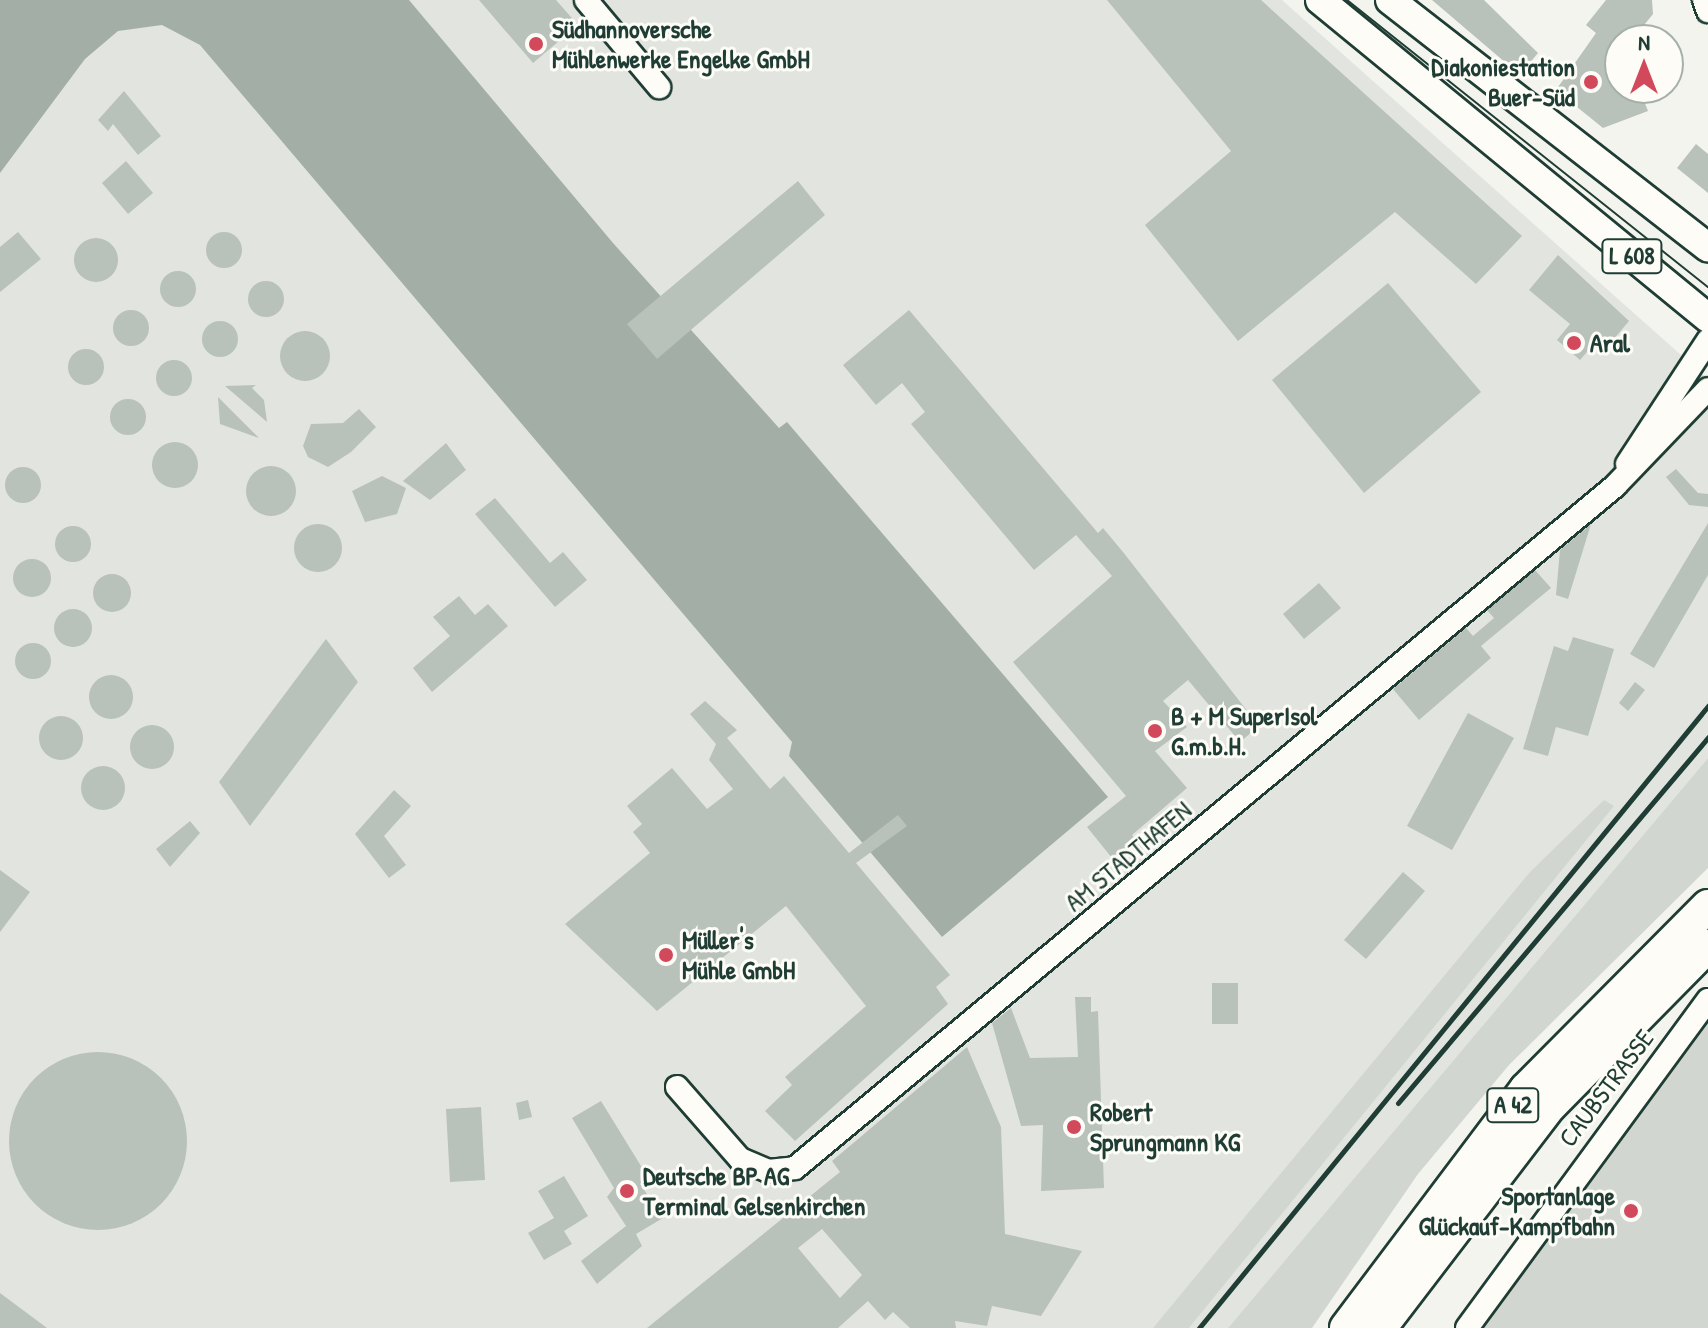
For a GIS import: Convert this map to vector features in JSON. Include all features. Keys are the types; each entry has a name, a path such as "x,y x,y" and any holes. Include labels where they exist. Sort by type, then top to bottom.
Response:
{"highway":[{"name":"A 42","path":"1346,1328 1438,1197 1526,1089 1708,906"},
{"name":"A 42","path":"1380,1328 1550,1106 1708,946"}],"main road":[{"name":"L 608","path":"1320,0 1708,318"},
{"name":"L 608","path":"1390,0 1708,248"}],"street":[{"path":"586,0 659,87"},
{"path":"1704,0 1708,11"},
{"name":"AM STADTHAFEN","path":"1615,486 1708,340"},
{"name":"AM STADTHAFEN","path":"677,1087 740,1159 768,1171 795,1168 1615,486 1708,389"},
{"name":"CAUBSTRASSE","path":"1467,1328 1708,1000"}],"shaded area":[{"path":"0,0 1282,0 1708,379 1708,758 1228,1328 1189,1328 1446,1011 1153,1328 0,1328"},
{"path":"0,0 409,0 613,243 779,428 787,422 1108,797 942,937 789,756 792,742 200,45 162,25 118,31 85,59 0,173"},
{"path":"1708,758 1708,868 1509,1065 1418,1174 1312,1328 1228,1328"},
{"path":"1604,800 1614,806 1189,1328 1153,1328 1530,872"},
{"name":"Sportanlage Glückauf-Kampfbahn","path":"1708,1009 1708,1328 1474,1328"}],"building":[{"name":"Südhannoversche Mühlenwerke Engelke GmbH","path":"479,0 556,0 578,25 533,63"},
{"path":"1107,0 1261,0 1522,236 1476,284 1395,212 1238,341 1145,225 1231,151"},
{"path":"1432,0 1484,0 1538,53 1520,75"},
{"name":"Diakoniestation Buer-Süd","path":"1606,0 1652,0 1653,14 1645,24 1604,24 1604,104 1645,104 1648,111 1603,128 1556,90 1596,33 1586,25"},
{"path":"124,91 161,136 138,155 113,124 108,131 98,120"},
{"path":"1696,144 1708,154 1708,193 1677,168"},
{"path":"126,161 153,193 128,214 102,183"},
{"path":"798,181 825,215 657,359 627,324"},
{"path":"18,232 41,259 0,292 0,247"},
{"path":"224,232 237,237 242,250 237,263 224,268 211,263 206,250 211,237"},
{"path":"96,238 112,244 118,260 112,276 96,282 80,276 74,260 80,244"},
{"path":"1558,255 1629,321 1608,346 1599,338 1580,360 1557,340 1570,324 1529,290"},
{"path":"178,271 191,276 196,289 191,302 178,307 165,302 160,289 165,276"},
{"path":"266,281 279,286 284,299 279,312 266,317 253,312 248,299 253,286"},
{"path":"1388,283 1481,392 1364,493 1272,380"},
{"path":"131,310 144,315 149,328 144,341 131,346 118,341 113,328 118,315"},
{"path":"909,310 1098,533 1103,528 1259,726 1240,742 1188,680 1163,701 1187,727 1155,751 1187,788 1132,835 1143,849 1120,868 1087,827 1126,796 1013,662 1112,576 1076,535 1034,570 911,424 925,412 902,383 876,405 843,365"},
{"path":"220,321 233,326 238,339 233,352 220,357 207,352 202,339 207,326"},
{"path":"305,331 322,339 330,356 322,373 305,381 288,373 280,356 288,339"},
{"path":"86,349 99,354 104,367 99,380 86,385 73,380 68,367 73,354"},
{"path":"174,360 187,365 192,378 187,391 174,396 161,391 156,378 161,365"},
{"path":"256,385 252,388 264,400 267,422 225,386"},
{"path":"218,397 259,438 220,424"},
{"path":"128,399 141,404 146,417 141,430 128,435 115,430 110,417 115,404"},
{"path":"359,409 376,427 351,452 328,467 308,457 303,446 311,424 343,423"},
{"path":"175,442 191,449 198,465 191,481 175,488 159,481 152,465 159,449"},
{"path":"446,443 466,470 430,500 403,481"},
{"path":"271,466 288,474 296,491 288,508 271,516 254,508 246,491 254,474"},
{"path":"23,467 36,472 41,485 36,498 23,503 10,498 5,485 10,472"},
{"path":"1676,469 1698,493 1708,494 1708,507 1689,505 1666,477"},
{"path":"382,476 406,488 397,514 365,522 352,491"},
{"path":"495,498 550,563 563,552 587,580 555,607 475,514"},
{"path":"1708,523 1708,575 1654,668 1630,654"},
{"path":"318,524 335,531 342,548 335,565 318,572 301,565 294,548 301,531"},
{"path":"1591,524 1568,599 1556,595 1560,550"},
{"path":"73,526 86,531 91,544 86,557 73,562 60,557 55,544 60,531"},
{"path":"32,559 45,565 51,578 45,591 32,597 19,591 13,578 19,565"},
{"path":"1535,570 1551,588 1481,646 1491,658 1419,720 1393,689 1466,628 1473,636 1494,618 1487,610"},
{"path":"112,574 125,580 131,593 125,606 112,612 99,606 93,593 99,580"},
{"path":"1319,583 1341,608 1304,639 1283,614"},
{"path":"459,596 475,615 488,604 508,626 432,692 413,668 450,636 433,617"},
{"path":"73,609 86,615 92,628 86,641 73,647 60,641 54,628 60,615"},
{"path":"1573,637 1614,649 1588,736 1556,727 1548,756 1523,749 1554,646 1568,651"},
{"path":"326,639 358,682 250,826 219,782"},
{"path":"33,643 46,648 51,661 46,674 33,679 20,674 15,661 20,648"},
{"path":"111,675 127,681 133,697 127,713 111,719 95,713 89,697 95,681"},
{"path":"1635,682 1645,690 1628,711 1619,703"},
{"name":"Müller's Mühle GmbH","path":"705,701 737,730 727,738 770,789 784,776 849,853 898,815 907,826 856,863 950,975 936,987 948,1004 795,1141 765,1111 792,1085 785,1077 866,1006 786,906 657,1011 565,924 650,853 633,832 642,824 627,806 672,768 707,809 733,789 709,760 716,744 690,714"},
{"path":"1468,713 1514,738 1452,850 1407,826"},
{"path":"61,716 77,722 83,738 77,754 61,760 45,754 39,738 45,722"},
{"path":"152,725 168,731 174,747 168,763 152,769 136,763 130,747 136,731"},
{"path":"103,766 119,772 125,788 119,804 103,810 87,804 81,788 87,772"},
{"path":"394,790 411,806 384,836 406,865 389,878 355,834"},
{"path":"190,821 200,833 170,867 156,849"},
{"path":"0,870 30,892 0,932"},
{"path":"1403,872 1425,891 1366,959 1344,940"},
{"path":"1212,983 1238,983 1238,1024 1212,1024"},
{"name":"Robert Sprungmann KG","path":"1075,997 1091,997 1091,1012 1098,1011 1104,1188 1041,1191 1043,1125 1021,1126 992,1023 1011,1008 1030,1058 1078,1057"},
{"path":"967,1047 1001,1127 1005,1234 1082,1251 1041,1316 992,1306 987,1326 955,1321 956,1328 910,1328 893,1312 885,1320 868,1301 838,1328 647,1328 840,1172 832,1161","holes":["822,1229 862,1275 840,1298 798,1248"]},
{"path":"98,1052 132,1059 161,1078 180,1107 187,1141 180,1175 161,1204 132,1223 98,1230 64,1223 35,1204 16,1175 9,1141 16,1107 35,1078 64,1059"},
{"path":"528,1100 532,1117 519,1120 516,1103"},
{"name":"Deutsche BP AG Terminal Gelsenkirchen","path":"601,1101 649,1179 640,1184 663,1218 636,1234 642,1246 597,1284 581,1261 626,1226 607,1197 614,1188 572,1118"},
{"path":"481,1107 485,1180 450,1182 446,1109"},
{"path":"564,1176 588,1216 564,1231 572,1244 544,1260 528,1233 554,1218 538,1191"},
{"path":"0,1293 47,1328 0,1328"}],"tram line":[{"path":"1347,0 1708,287"}],"railway":[{"path":"1199,1328 1708,706"},
{"path":"1398,1103 1708,737"}],"place":[{"name":"Südhannoversche Mühlenwerke Engelke GmbH","path":"536,44"},
{"name":"Diakoniestation Buer-Süd","path":"1591,82"},
{"name":"Aral","path":"1574,343"},
{"name":"B + M SuperIsol G.m.b.H.","path":"1155,731"},
{"name":"Müller's Mühle GmbH","path":"666,955"},
{"name":"Robert Sprungmann KG","path":"1074,1127"},
{"name":"Deutsche BP AG Terminal Gelsenkirchen","path":"627,1191"},
{"name":"Sportanlage Glückauf-Kampfbahn","path":"1631,1211"}]}
